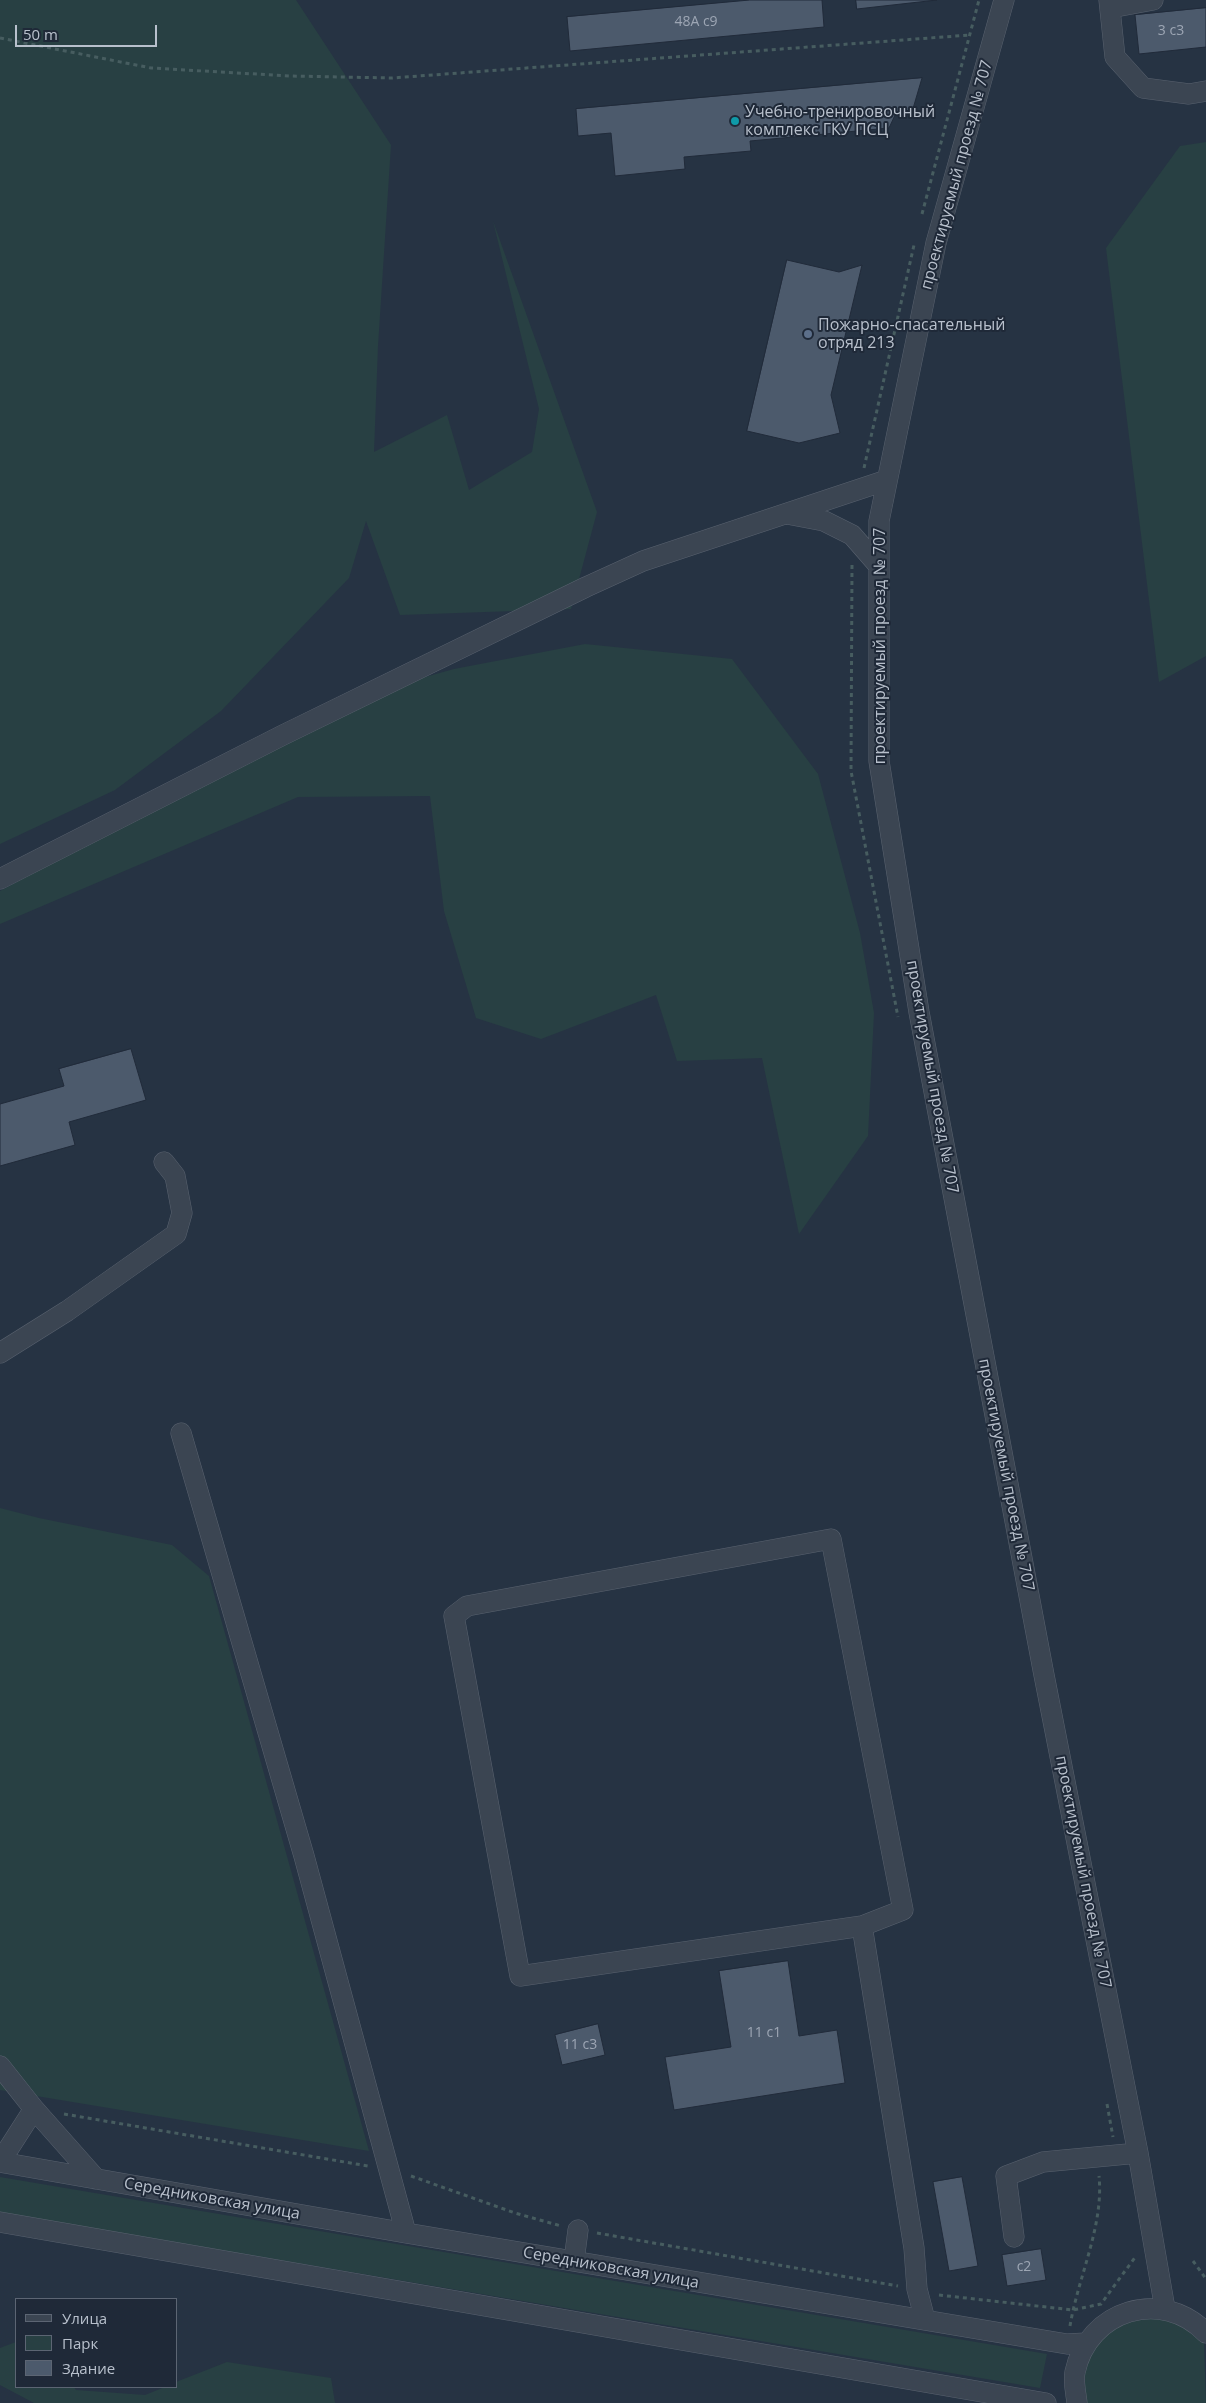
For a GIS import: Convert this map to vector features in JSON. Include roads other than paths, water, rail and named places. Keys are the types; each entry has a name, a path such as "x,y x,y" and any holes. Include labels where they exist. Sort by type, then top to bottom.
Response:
{"street":[{"name":"проектируемый проезд № 707","path":"1004,0 936,244 879,521 879,761 919,1012 1040,1656 1138,2153"},
{"path":"1153,0 1110,4 1115,57 1143,88 1189,94 1206,91"},
{"path":"0,879 283,736 586,587 643,561 887,480"},
{"path":"785,514 824,521 852,534 879,566"},
{"path":"0,1353 67,1311 176,1234 182,1212 174,1176 164,1162"},
{"path":"181,1433 301,1847 406,2233"},
{"path":"831,1539 903,1910 862,1926 520,1976 454,1616 467,1606 831,1539"},
{"path":"862,1926 914,2248 917,2289 925,2320"},
{"path":"0,2066 34,2109 96,2179"},
{"path":"0,2162 34,2109"},
{"path":"1014,2237 1006,2176 1043,2162 1138,2153 1165,2309"},
{"name":"Середниковская улица","path":"0,2162 406,2233 1067,2344 1086,2343"},
{"path":"0,2222 1046,2403"},
{"path":"574,2261 578,2230"},
{"path":"1077,2403 1075,2373 1086,2343 1102,2325 1114,2317 1147,2309 1165,2309 1184,2316 1206,2333"}],"place":[{"name":"Учебно-тренировочный комплекс ГКУ ПСЦ","path":"735,121"},
{"name":"Пожарно-спасательный отряд 213","path":"808,334"}]}
